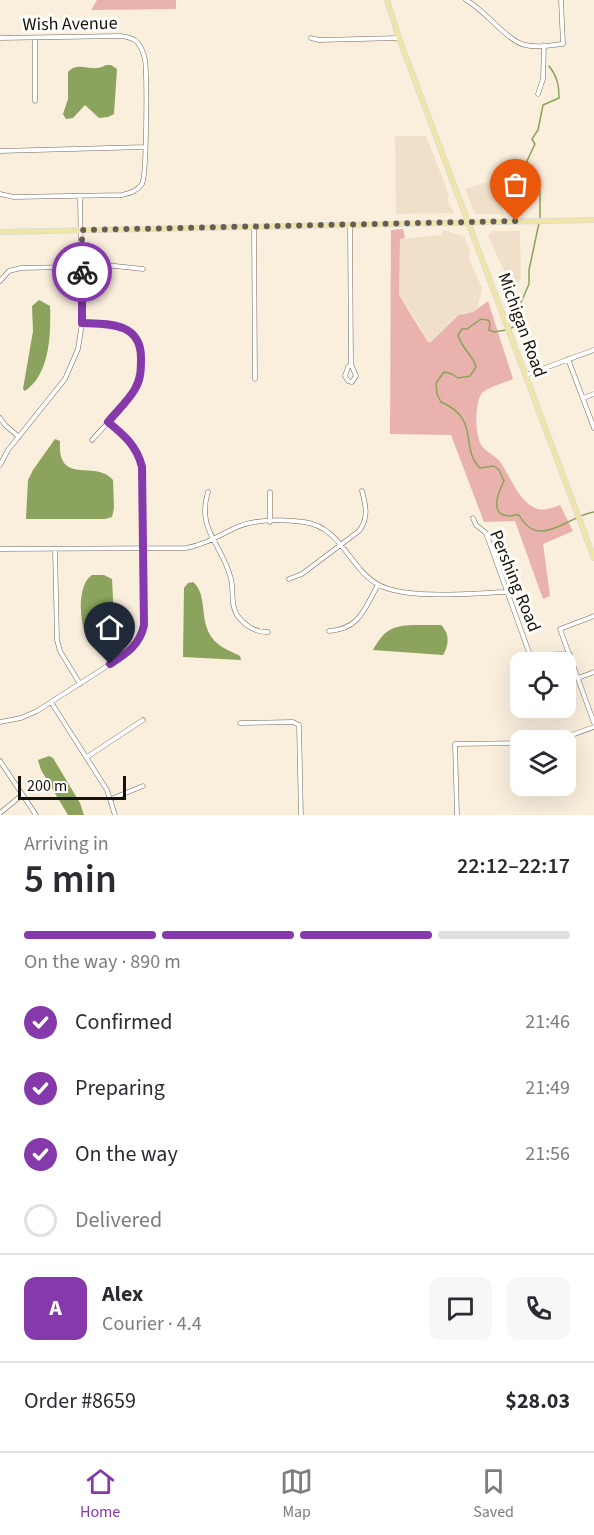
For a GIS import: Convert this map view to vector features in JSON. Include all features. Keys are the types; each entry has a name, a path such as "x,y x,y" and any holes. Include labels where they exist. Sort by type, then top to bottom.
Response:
{"main road":[{"name":"Michigan Road","path":"387,0 399,38 594,558"},
{"path":"0,232 594,220"}],"street":[{"path":"466,0 518,42 527,46 563,44 561,0"},
{"name":"Wish Avenue","path":"0,38 121,36 131,38 139,44 145,59 145,147"},
{"path":"35,38 35,101"},
{"path":"311,38 319,40 399,38"},
{"path":"538,94 543,80 544,45"},
{"path":"0,151 145,147 145,174 139,187 122,195 14,197 0,194"},
{"path":"0,465 5,454 65,380 78,349 82,323 80,196"},
{"path":"351,224 351,364"},
{"path":"254,226 255,379"},
{"path":"0,281 12,270 21,267 115,266 143,269"},
{"path":"82,323 121,327 134,335 141,347 141,374 137,385 92,440"},
{"path":"526,375 594,350"},
{"path":"568,359 594,428"},
{"path":"583,398 594,394"},
{"path":"0,418 19,437"},
{"path":"0,722 24,717 51,702 129,652 141,636 144,620 141,462 130,442 108,422"},
{"path":"289,579 302,574 359,531 365,521 367,509 362,491"},
{"path":"208,492 204,504 204,516 230,575 236,613 247,625 260,632 268,632"},
{"path":"270,492 270,522"},
{"name":"Pershing Road","path":"473,518 476,525 486,533 529,652"},
{"path":"0,549 186,548 246,524 310,523 325,530 341,544 359,569 378,585 391,590 413,594 506,592"},
{"path":"55,549 57,641 60,651 80,684"},
{"path":"329,631 343,630 354,624 378,585"},
{"path":"569,652 560,629 594,616"},
{"path":"576,672 594,728 576,734"},
{"path":"578,678 594,672"},
{"path":"51,702 111,799 115,815"},
{"path":"87,757 143,720"},
{"path":"240,723 293,722 298,725 301,815"},
{"path":"457,815 455,744 510,743"},
{"path":"0,761 36,815"},
{"path":"111,799 143,786"},
{"path":"0,813 22,795"}],"shaded area":[{"path":"97,0 176,0 176,9 91,10"},
{"path":"106,65 117,69 114,114 99,118 85,105 73,118 66,119 63,114 68,99 68,72 77,67 96,68"},
{"path":"395,136 426,136 454,213 396,214"},
{"path":"491,181 504,214 475,214 465,189"},
{"path":"403,229 405,238 400,239 399,295 428,342 431,342 459,315 473,312 488,301 513,379 490,388 480,396 476,418 479,440 481,445 501,463 516,490 526,502 538,509 560,505 573,531 543,544 550,596 543,599 515,521 484,522 451,435 390,434 391,230"},
{"path":"443,230 464,236 470,252 469,258 482,288 478,307 473,312 463,313 431,342 428,342 399,295 400,239 442,235"},
{"path":"492,231 520,231 521,278 514,288 488,236"},
{"path":"39,300 50,306 49,341 40,374 25,391 23,389 33,331 32,306"},
{"path":"55,439 60,441 61,455 65,464 79,470 106,474 113,480 112,517 105,519 26,519 28,480"},
{"path":"92,575 104,575 112,579 113,598 112,617 107,634 93,647 85,631 81,610 83,589"},
{"path":"193,582 201,595 207,629 211,637 220,646 240,656 241,660 183,657 184,588 188,583"},
{"path":"413,625 441,625 448,640 443,655 373,650 388,631"},
{"path":"49,756 53,758 80,803 84,815 68,815 41,770 38,760"}],"waterway":[{"path":"540,218 540,191 527,161 535,144 532,139 538,130 543,105 559,98 557,81 549,66"},
{"path":"511,328 519,325 522,315 519,307 529,284 529,270 539,223"},
{"path":"506,330 494,332 489,330 488,320 481,319 467,329 462,329 458,335 476,367 470,376 458,378 444,372 436,383 437,394 441,402 461,417 474,460 480,468 494,466 499,470 504,481 497,502 499,512 509,516 519,515 527,525 535,530 544,531 594,512"}],"way so far":[{"path":"82,272 82,230 516,221"}],"route":[{"path":"82,272 82,323 118,326 132,333 140,344 141,352 141,374 136,388 108,422 131,443 142,467 144,625 141,636 134,647 110,664"}]}
